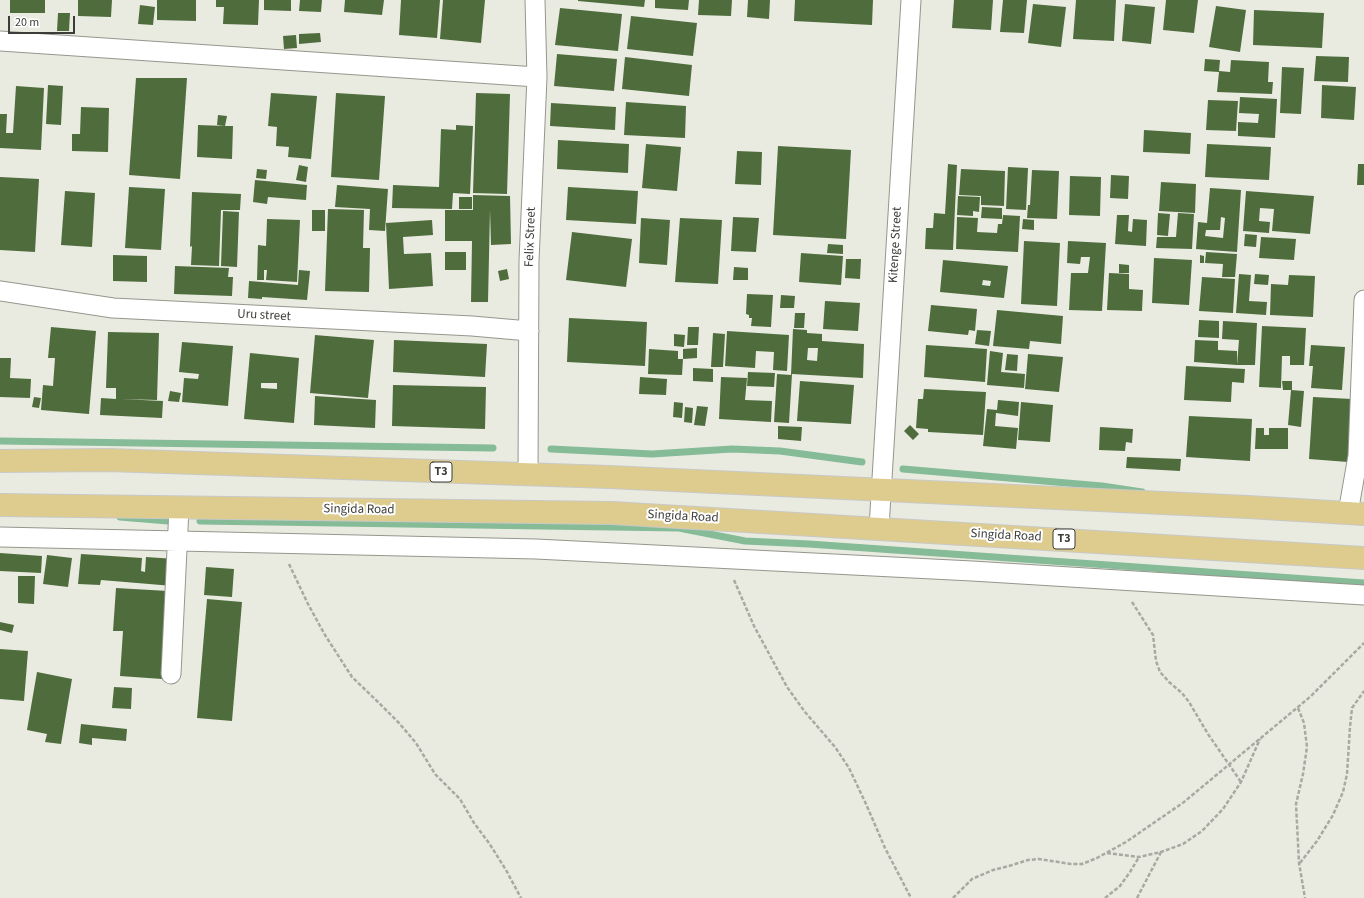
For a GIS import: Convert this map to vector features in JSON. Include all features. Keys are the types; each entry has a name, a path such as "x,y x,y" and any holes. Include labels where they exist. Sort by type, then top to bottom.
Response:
{"highway":[{"name":"T3","path":"0,461 108,460 528,474 882,489 1356,514"},
{"name":"Singida Road","path":"0,505 612,513 1364,558"}],"street":[{"name":"Felix Street","path":"528,474 529,261 537,77 536,0"},
{"name":"Kitenge Street","path":"879,528 911,0"},
{"path":"0,41 537,77"},
{"name":"Uru street","path":"0,291 113,308 472,326 529,331"},
{"path":"1356,514 1364,300"},
{"path":"171,674 179,508"},
{"path":"0,537 279,542 536,549 1116,580 1364,595"}],"path":[{"path":"279,542 308,604 342,663 352,677 399,723 416,743 435,774 460,799 474,823 506,870 522,898"},
{"path":"725,559 754,626 787,687 805,712 835,747 849,768 885,848 911,898"},
{"path":"1116,580 1133,603 1152,635 1156,661 1160,672 1169,682 1182,692 1208,734 1241,782"},
{"path":"953,898 972,879 993,870 1028,860 1040,859 1071,864 1082,864 1107,853 1126,842 1184,802 1298,708 1364,643"},
{"path":"1299,863 1317,841 1333,815 1343,792 1347,774 1352,708 1364,691"},
{"path":"1298,708 1304,723 1307,747 1296,804 1299,863 1304,898"},
{"path":"1107,853 1139,857 1161,852 1183,844 1202,830 1223,809 1241,782 1261,737"},
{"path":"1137,898 1161,852"},
{"path":"1105,898 1120,886 1139,857"}],"building":[{"path":"10,0 45,0 45,13 10,13"},
{"path":"78,0 112,0 111,17 78,16"},
{"path":"157,0 196,0 196,21 157,20"},
{"path":"216,0 259,0 258,25 223,24 224,7 216,7"},
{"path":"264,0 291,0 291,11 264,10"},
{"path":"300,0 322,0 321,12 299,11"},
{"path":"345,0 384,0 382,15 344,12"},
{"path":"401,0 440,0 437,38 399,35"},
{"path":"443,0 485,0 481,43 440,39"},
{"path":"578,0 645,0 644,7"},
{"path":"655,0 689,0 688,10 655,8"},
{"path":"699,0 732,0 731,16 698,15"},
{"path":"748,0 770,0 769,19 747,17"},
{"path":"795,0 873,0 872,25 794,21"},
{"path":"954,0 993,0 991,30 952,28"},
{"path":"1003,0 1027,0 1024,33 1000,32"},
{"path":"1076,0 1116,0 1114,41 1073,39"},
{"path":"1166,0 1198,0 1194,33 1163,30"},
{"path":"1033,4 1066,7 1061,47 1028,43"},
{"path":"1125,4 1155,7 1151,44 1122,41"},
{"path":"140,5 155,7 153,25 138,24"},
{"path":"1216,6 1246,10 1240,52 1209,47"},
{"path":"560,8 622,14 618,51 555,45"},
{"path":"1254,10 1324,13 1322,48 1253,45"},
{"path":"58,13 70,13 69,31 57,31"},
{"path":"631,16 697,23 693,56 627,49"},
{"path":"320,33 321,42 299,44 299,34"},
{"path":"296,35 297,48 284,49 283,36"},
{"path":"557,54 617,59 614,91 554,86"},
{"path":"1316,56 1349,57 1348,82 1314,81"},
{"path":"625,57 692,65 689,96 622,89"},
{"path":"1205,59 1220,60 1219,71 1230,72 1231,60 1269,62 1268,82 1273,82 1272,94 1217,92 1219,72 1204,71"},
{"path":"1282,67 1304,68 1301,114 1280,113"},
{"path":"136,78 187,78 180,179 129,175"},
{"path":"48,85 63,86 61,125 46,124"},
{"path":"1322,85 1356,87 1354,120 1321,118"},
{"path":"16,86 44,88 41,150 0,148 0,114 7,114 6,133 13,133"},
{"path":"271,93 317,96 311,159 288,157 289,147 276,146 277,127 268,126"},
{"path":"336,93 385,96 379,180 331,177"},
{"path":"476,93 510,94 507,194 473,193"},
{"path":"1240,97 1277,99 1275,138 1238,136 1238,122 1258,123 1259,114 1239,113"},
{"path":"1208,100 1238,101 1236,131 1206,130"},
{"path":"626,102 686,106 685,138 624,135"},
{"path":"551,103 616,107 615,130 550,126"},
{"path":"81,107 109,108 108,152 72,151 72,134 80,134"},
{"path":"218,115 227,116 225,126 217,125"},
{"path":"198,125 233,126 232,159 197,157"},
{"path":"456,125 473,126 470,194 453,193 452,209 392,208 393,185 439,187 441,129 456,130"},
{"path":"1144,130 1191,133 1190,154 1143,152"},
{"path":"558,140 629,144 628,173 557,169"},
{"path":"646,144 681,147 677,191 642,188"},
{"path":"1207,144 1271,147 1269,180 1205,177"},
{"path":"778,146 851,150 846,239 773,235"},
{"path":"737,151 762,152 761,185 735,184"},
{"path":"948,164 957,165 953,250 925,249 926,228 933,228 934,213 945,214"},
{"path":"1358,164 1364,164 1364,185 1357,185"},
{"path":"299,165 308,167 306,182 296,180"},
{"path":"1008,167 1028,168 1026,210 1006,209"},
{"path":"257,169 267,170 266,179 256,178"},
{"path":"961,169 1005,171 1004,206 981,205 981,196 959,195"},
{"path":"1032,170 1059,171 1057,219 1027,218 1028,205 1030,205"},
{"path":"1111,175 1129,176 1128,199 1110,198"},
{"path":"1070,176 1101,177 1100,216 1069,215"},
{"path":"0,177 39,179 35,252 0,250"},
{"path":"255,180 307,185 306,200 268,197 267,204 253,202"},
{"path":"1161,182 1196,184 1195,213 1159,211"},
{"path":"337,185 388,189 385,231 369,230 370,209 335,207"},
{"path":"129,187 165,189 161,250 125,248"},
{"path":"568,187 638,191 636,224 566,220"},
{"path":"1210,188 1241,190 1237,252 1196,249 1198,222 1207,223","holes":["1221,217 1225,218 1223,238 1205,236 1206,230 1220,230"]},
{"path":"65,191 95,193 92,247 61,245"},
{"path":"1246,191 1314,196 1310,234 1272,231 1274,209 1260,208 1259,221 1270,222 1269,233 1243,231"},
{"path":"192,192 241,194 240,210 221,210 219,266 191,265 192,246 190,247"},
{"path":"473,195 510,196 511,244 491,245 490,210 488,302 471,302 472,241 445,241 445,210 473,210"},
{"path":"958,196 980,197 979,212 973,211 973,216 957,215"},
{"path":"459,197 472,197 472,209 459,209"},
{"path":"982,207 1002,208 1002,219 981,218"},
{"path":"328,209 364,210 363,248 370,248 369,292 325,291"},
{"path":"312,210 325,210 325,231 312,231"},
{"path":"223,211 239,212 237,267 221,266"},
{"path":"1158,213 1170,214 1168,236 1157,235"},
{"path":"1178,213 1194,214 1192,249 1156,248 1157,237 1176,237"},
{"path":"1003,215 1020,216 1018,252 956,249 957,217 978,218 977,232 997,233 998,224 1002,224"},
{"path":"1117,215 1129,215 1128,231 1132,232 1133,219 1147,220 1146,246 1115,244"},
{"path":"733,217 759,218 756,252 731,251"},
{"path":"641,218 670,220 667,265 639,263"},
{"path":"680,218 722,220 718,284 675,282"},
{"path":"267,219 300,220 297,282 266,280 267,270 264,270 264,280 257,280 258,245 266,246"},
{"path":"1023,219 1034,220 1034,230 1022,229"},
{"path":"432,220 433,235 403,237 404,254 431,253 433,286 389,289 386,223"},
{"path":"572,232 632,239 626,287 566,280"},
{"path":"1245,234 1257,235 1256,247 1244,246"},
{"path":"1261,237 1296,239 1294,260 1259,258"},
{"path":"1024,241 1060,243 1057,306 1021,304"},
{"path":"1068,241 1106,243 1102,311 1069,310 1071,273 1088,273 1090,257 1081,257 1080,264 1067,263"},
{"path":"828,244 843,245 843,254 827,253"},
{"path":"445,252 466,252 466,270 445,270"},
{"path":"1206,252 1237,254 1235,277 1222,277 1223,264 1205,263"},
{"path":"801,253 843,256 841,285 799,282"},
{"path":"113,255 147,256 147,282 113,281"},
{"path":"1200,255 1204,256 1204,263 1200,263"},
{"path":"1154,258 1192,260 1189,305 1152,303"},
{"path":"846,259 861,259 860,279 845,278"},
{"path":"943,260 1008,266 1004,298 940,292","holes":["983,280 991,281 990,286 982,285"]},
{"path":"1119,264 1129,265 1129,273 1119,273"},
{"path":"175,266 229,268 228,277 233,277 232,296 174,294"},
{"path":"734,267 748,268 748,280 733,280"},
{"path":"507,269 509,279 500,281 498,271"},
{"path":"299,270 310,271 307,300 262,297 262,299 248,298 249,281 298,285"},
{"path":"1109,273 1129,274 1129,289 1143,290 1142,311 1107,310"},
{"path":"1239,274 1251,275 1249,301 1267,302 1266,315 1236,313"},
{"path":"1255,274 1269,275 1268,285 1254,284"},
{"path":"1289,275 1315,276 1313,317 1270,315 1271,284 1288,285"},
{"path":"1202,277 1235,279 1233,313 1199,311"},
{"path":"747,294 773,295 771,327 751,326 752,318 749,318 749,315 746,314"},
{"path":"781,295 795,296 794,308 780,308"},
{"path":"825,301 860,303 858,331 823,329"},
{"path":"931,305 977,309 975,331 969,330 968,335 928,331"},
{"path":"997,310 1063,316 1061,344 1030,341 1029,349 993,346"},
{"path":"795,313 805,313 804,328 794,328"},
{"path":"569,318 647,322 645,366 567,362"},
{"path":"1199,320 1219,321 1219,338 1198,337"},
{"path":"1223,321 1257,323 1255,365 1237,365 1239,340 1222,339"},
{"path":"1262,326 1306,328 1304,365 1290,365 1290,356 1282,356 1281,388 1259,387"},
{"path":"51,327 96,331 89,414 41,410 43,385 53,386 55,358 48,358"},
{"path":"688,327 699,327 698,345 687,345"},
{"path":"793,329 807,330 807,333 822,334 822,341 864,344 863,378 792,374 789,423 774,422 777,374 791,375","holes":["808,348 818,348 817,361 807,360"]},
{"path":"977,330 991,331 989,346 975,344"},
{"path":"727,331 789,335 787,371 773,370 774,352 756,351 755,368 725,366"},
{"path":"108,332 159,333 157,400 121,399 163,401 162,418 100,415 101,398 116,399 116,388 106,388"},
{"path":"713,333 725,334 723,367 711,367"},
{"path":"674,334 685,335 684,347 674,346"},
{"path":"315,335 374,340 368,398 310,393"},
{"path":"394,340 487,344 485,377 393,372"},
{"path":"1195,340 1218,341 1218,350 1237,351 1237,365 1194,362"},
{"path":"182,342 233,346 228,406 182,402 184,378 198,379 199,374 179,372"},
{"path":"926,345 987,349 985,382 924,377"},
{"path":"1311,345 1345,347 1342,390 1311,388 1313,366 1309,366"},
{"path":"697,348 697,358 683,359 683,349"},
{"path":"649,349 678,351 678,359 683,359 682,375 648,374"},
{"path":"990,351 1003,353 1001,372 1025,374 1024,388 987,385"},
{"path":"250,353 299,358 294,423 244,419","holes":["261,383 277,383 277,389 261,388"]},
{"path":"1007,354 1018,355 1017,371 1005,370"},
{"path":"1028,354 1063,357 1059,392 1025,389"},
{"path":"0,358 11,358 10,378 31,379 30,398 0,397"},
{"path":"1186,366 1245,369 1244,383 1232,382 1231,402 1184,400"},
{"path":"693,368 713,369 713,382 693,381"},
{"path":"748,372 775,373 774,387 747,386"},
{"path":"640,377 667,379 666,395 639,394"},
{"path":"721,377 747,378 745,400 772,401 771,422 719,419"},
{"path":"800,381 854,385 851,424 797,421"},
{"path":"1282,381 1292,381 1292,390 1283,390"},
{"path":"393,385 486,387 485,429 392,426"},
{"path":"924,389 986,392 983,435 928,432 928,429 916,428 918,399 923,399"},
{"path":"1291,390 1304,391 1301,427 1288,425"},
{"path":"170,391 181,393 179,402 168,401"},
{"path":"315,396 376,400 375,428 314,425"},
{"path":"34,397 41,398 39,408 32,407"},
{"path":"1313,397 1352,399 1348,462 1309,459"},
{"path":"998,400 1019,402 1018,416 996,413 995,426 1018,428 1016,449 983,446 987,409 997,410"},
{"path":"674,402 683,403 682,418 673,417"},
{"path":"1021,402 1053,405 1050,442 1018,440"},
{"path":"697,406 708,407 705,426 694,425"},
{"path":"685,407 693,408 692,423 684,422"},
{"path":"1189,416 1252,419 1250,461 1186,457"},
{"path":"910,425 919,434 913,440 904,431"},
{"path":"778,426 802,427 801,441 778,439"},
{"path":"1100,427 1133,429 1132,443 1126,442 1125,451 1099,450"},
{"path":"1256,428 1264,428 1264,435 1269,435 1269,428 1288,428 1288,449 1255,449"},
{"path":"1127,457 1181,459 1180,471 1126,468"},
{"path":"0,553 42,556 41,573 0,571"},
{"path":"81,554 142,558 141,571 145,572 146,557 175,559 173,586 101,580 100,585 78,584"},
{"path":"47,555 72,558 68,587 43,584"},
{"path":"206,567 234,569 232,597 204,595"},
{"path":"18,576 35,576 34,604 18,603"},
{"path":"116,588 168,591 162,679 120,676 123,631 113,631"},
{"path":"207,599 242,602 232,721 197,718"},
{"path":"0,622 14,625 12,633 0,630"},
{"path":"0,649 28,651 24,701 0,699"},
{"path":"37,672 72,679 61,744 45,742 47,734 27,730"},
{"path":"114,687 132,688 131,709 112,708"},
{"path":"81,724 127,729 126,741 92,738 92,745 79,743"}],"waterway":[{"path":"0,441 493,448"},
{"path":"551,449 652,454 732,449 780,451 862,462"},
{"path":"903,469 1102,486 1142,492"},
{"path":"120,517 168,521"},
{"path":"200,521 679,528 745,541 809,544 1364,583"}]}
